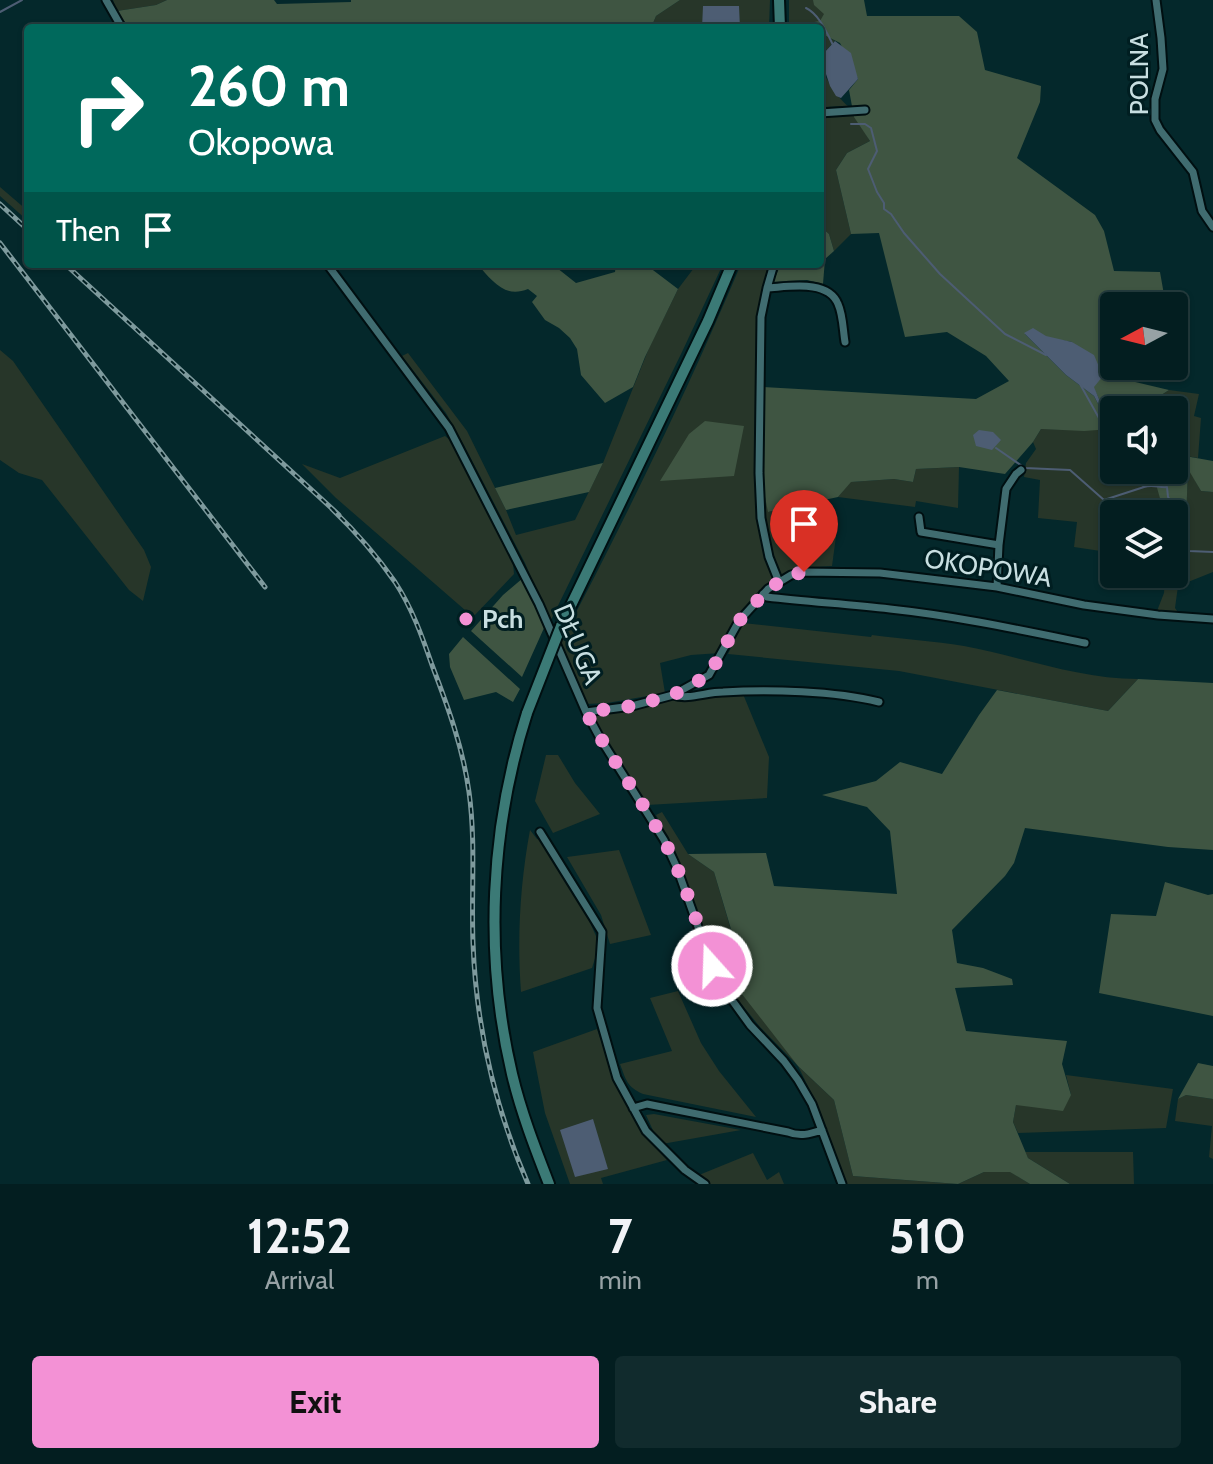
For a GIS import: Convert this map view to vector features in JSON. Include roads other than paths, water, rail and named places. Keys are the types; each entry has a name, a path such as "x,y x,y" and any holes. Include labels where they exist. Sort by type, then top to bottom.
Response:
{"main road":[{"path":"779,0 780,24"},
{"path":"549,1184 526,1125 512,1075 501,1013 495,943 495,888 499,836 510,776 527,713 561,626 708,321 730,268"}],"street":[{"path":"106,0 120,24"},
{"name":"POLNA","path":"1156,0 1163,69 1155,99 1155,120 1193,172 1202,211 1213,227"},
{"path":"824,113 865,110"},
{"name":"DŁUGA","path":"330,268 449,428 539,604 586,712 664,840 712,966 750,1025 798,1080 812,1104 842,1184"},
{"path":"773,268 761,317 761,518 769,557 779,582"},
{"path":"767,288 818,287 832,294 838,302 845,342"},
{"path":"997,587 1006,489 1021,470"},
{"path":"919,517 921,532 999,545"},
{"name":"OKOPOWA","path":"586,712 632,706 673,695 709,675 739,621 768,589 791,575 822,571 880,573 997,587 1084,605 1213,619"},
{"path":"763,594 767,597 890,609 999,625 1085,643"},
{"name":"OKOPOWA","path":"673,695 682,698 722,692 802,692 879,702"},
{"path":"540,832 602,932 597,1008 617,1078 646,1131 685,1170 705,1184"},
{"path":"633,1108 647,1104 796,1135 822,1130"}],"water":[{"path":"703,6 739,6 740,24 702,24"},
{"path":"835,41 851,53 858,79 841,98 830,86 824,68 824,53"},
{"path":"1033,328 1046,336 1072,342 1094,355 1100,369 1100,380 1094,387 1100,408 1094,396 1066,375 1024,333"},
{"path":"979,430 993,432 1001,440 992,450 976,446 973,435"},
{"path":"593,1119 608,1169 575,1177 560,1130"}],"waterway":[{"path":"0,12 22,0"},
{"path":"806,8 822,24"},
{"path":"824,28 833,45"},
{"path":"851,124 865,124 871,128 877,151 868,169 884,209 904,233 940,274 1005,334 1046,355"},
{"path":"1080,384 1100,420"},
{"path":"996,448 1025,468 1070,470 1104,500 1144,487"},
{"path":"1142,484 1144,487 1167,487 1170,500"},
{"path":"1188,550 1213,552"}],"railway":[{"path":"0,204 24,226"},
{"path":"0,243 265,587"},
{"path":"69,268 339,515"},
{"path":"332,509 373,553 407,602 459,744 471,811 473,943 478,1005 497,1096 528,1184"}],"place":[{"name":"Pch","path":"466,619"}]}
